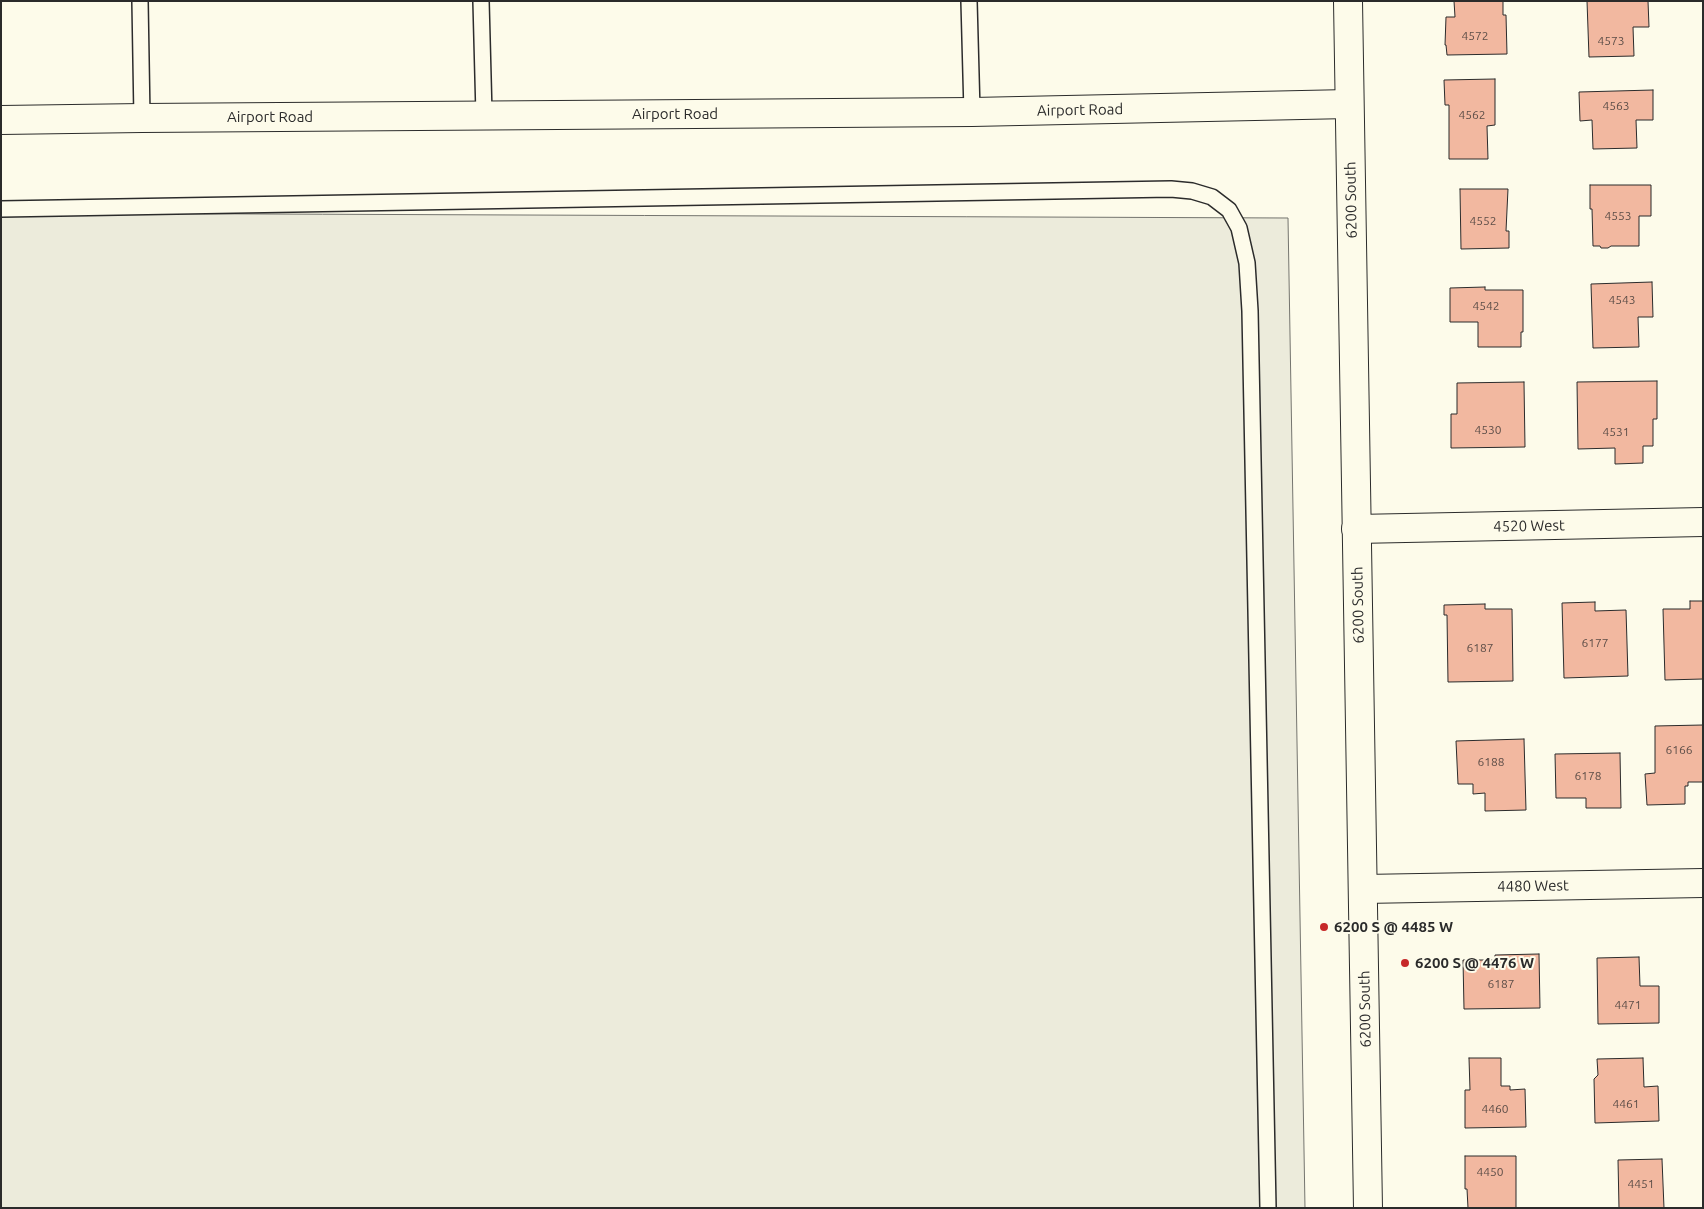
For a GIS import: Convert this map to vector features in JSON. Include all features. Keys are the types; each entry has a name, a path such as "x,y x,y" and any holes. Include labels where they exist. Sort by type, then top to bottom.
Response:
{"street":[{"name":"6200 South","path":"1348,1 1368,1208"},
{"name":"Airport Road","path":"1,120 972,112 1349,104"},
{"name":"4520 West","path":"1356,529 1703,522"},
{"name":"4480 West","path":"1363,889 1703,883"}],"lane":[{"path":"140,1 142,118"},
{"path":"481,1 484,115"},
{"path":"969,1 972,112"},
{"path":"1,209 1171,189 1192,191 1212,197 1229,210 1239,228 1247,263 1250,311 1268,1208"}],"shaded area":[{"path":"1,213 1288,218 1305,1208 1,1208"}],"building":[{"path":"1454,1 1503,1 1503,15 1506,15 1507,54 1447,55 1445,45 1446,17 1455,17"},
{"path":"1587,1 1648,1 1649,27 1633,27 1634,56 1589,57"},
{"path":"1495,79 1495,125 1487,126 1488,159 1449,159 1449,105 1445,105 1444,80"},
{"path":"1653,90 1653,120 1636,120 1637,148 1593,149 1592,120 1580,121 1579,92"},
{"path":"1590,185 1651,185 1651,216 1639,216 1639,246 1601,248 1600,246 1593,246"},
{"path":"1460,189 1508,189 1506,231 1509,231 1509,248 1461,249"},
{"path":"1652,282 1653,317 1638,317 1639,347 1593,348 1591,284"},
{"path":"1485,287 1485,290 1523,290 1521,347 1478,347 1478,322 1450,322 1450,288"},
{"path":"1657,381 1657,419 1653,419 1653,446 1643,446 1643,463 1615,464 1615,448 1578,449 1577,382"},
{"path":"1524,382 1525,447 1451,448 1451,414 1457,414 1457,383"},
{"path":"1690,601 1703,601 1703,679 1665,680 1663,609 1690,609"},
{"path":"1595,602 1595,611 1626,610 1628,676 1564,678 1562,603"},
{"path":"1485,604 1485,609 1512,609 1513,681 1448,682 1447,615 1444,615 1444,605"},
{"path":"1703,725 1703,782 1688,782 1688,786 1685,786 1685,804 1647,805 1645,774 1655,773 1655,726"},
{"path":"1524,739 1526,810 1485,811 1485,793 1473,794 1473,784 1458,784 1456,741"},
{"path":"1620,753 1621,808 1586,808 1586,798 1556,798 1555,754"},
{"path":"1539,954 1540,1008 1464,1009 1463,960 1495,960 1495,955"},
{"path":"1639,957 1640,986 1659,986 1659,1023 1598,1024 1597,958"},
{"path":"1469,1058 1501,1058 1501,1086 1510,1086 1510,1090 1525,1089 1526,1127 1465,1128 1465,1090 1470,1090"},
{"path":"1643,1058 1644,1087 1658,1086 1659,1121 1595,1123 1594,1079 1598,1075 1597,1059"},
{"path":"1465,1156 1516,1156 1516,1208 1468,1208 1467,1189 1465,1189"},
{"path":"1662,1159 1664,1208 1619,1208 1618,1160"}],"place":[{"name":"6200 S @ 4485 W","path":"1324,927"},
{"name":"6200 S @ 4476 W","path":"1405,963"}]}
